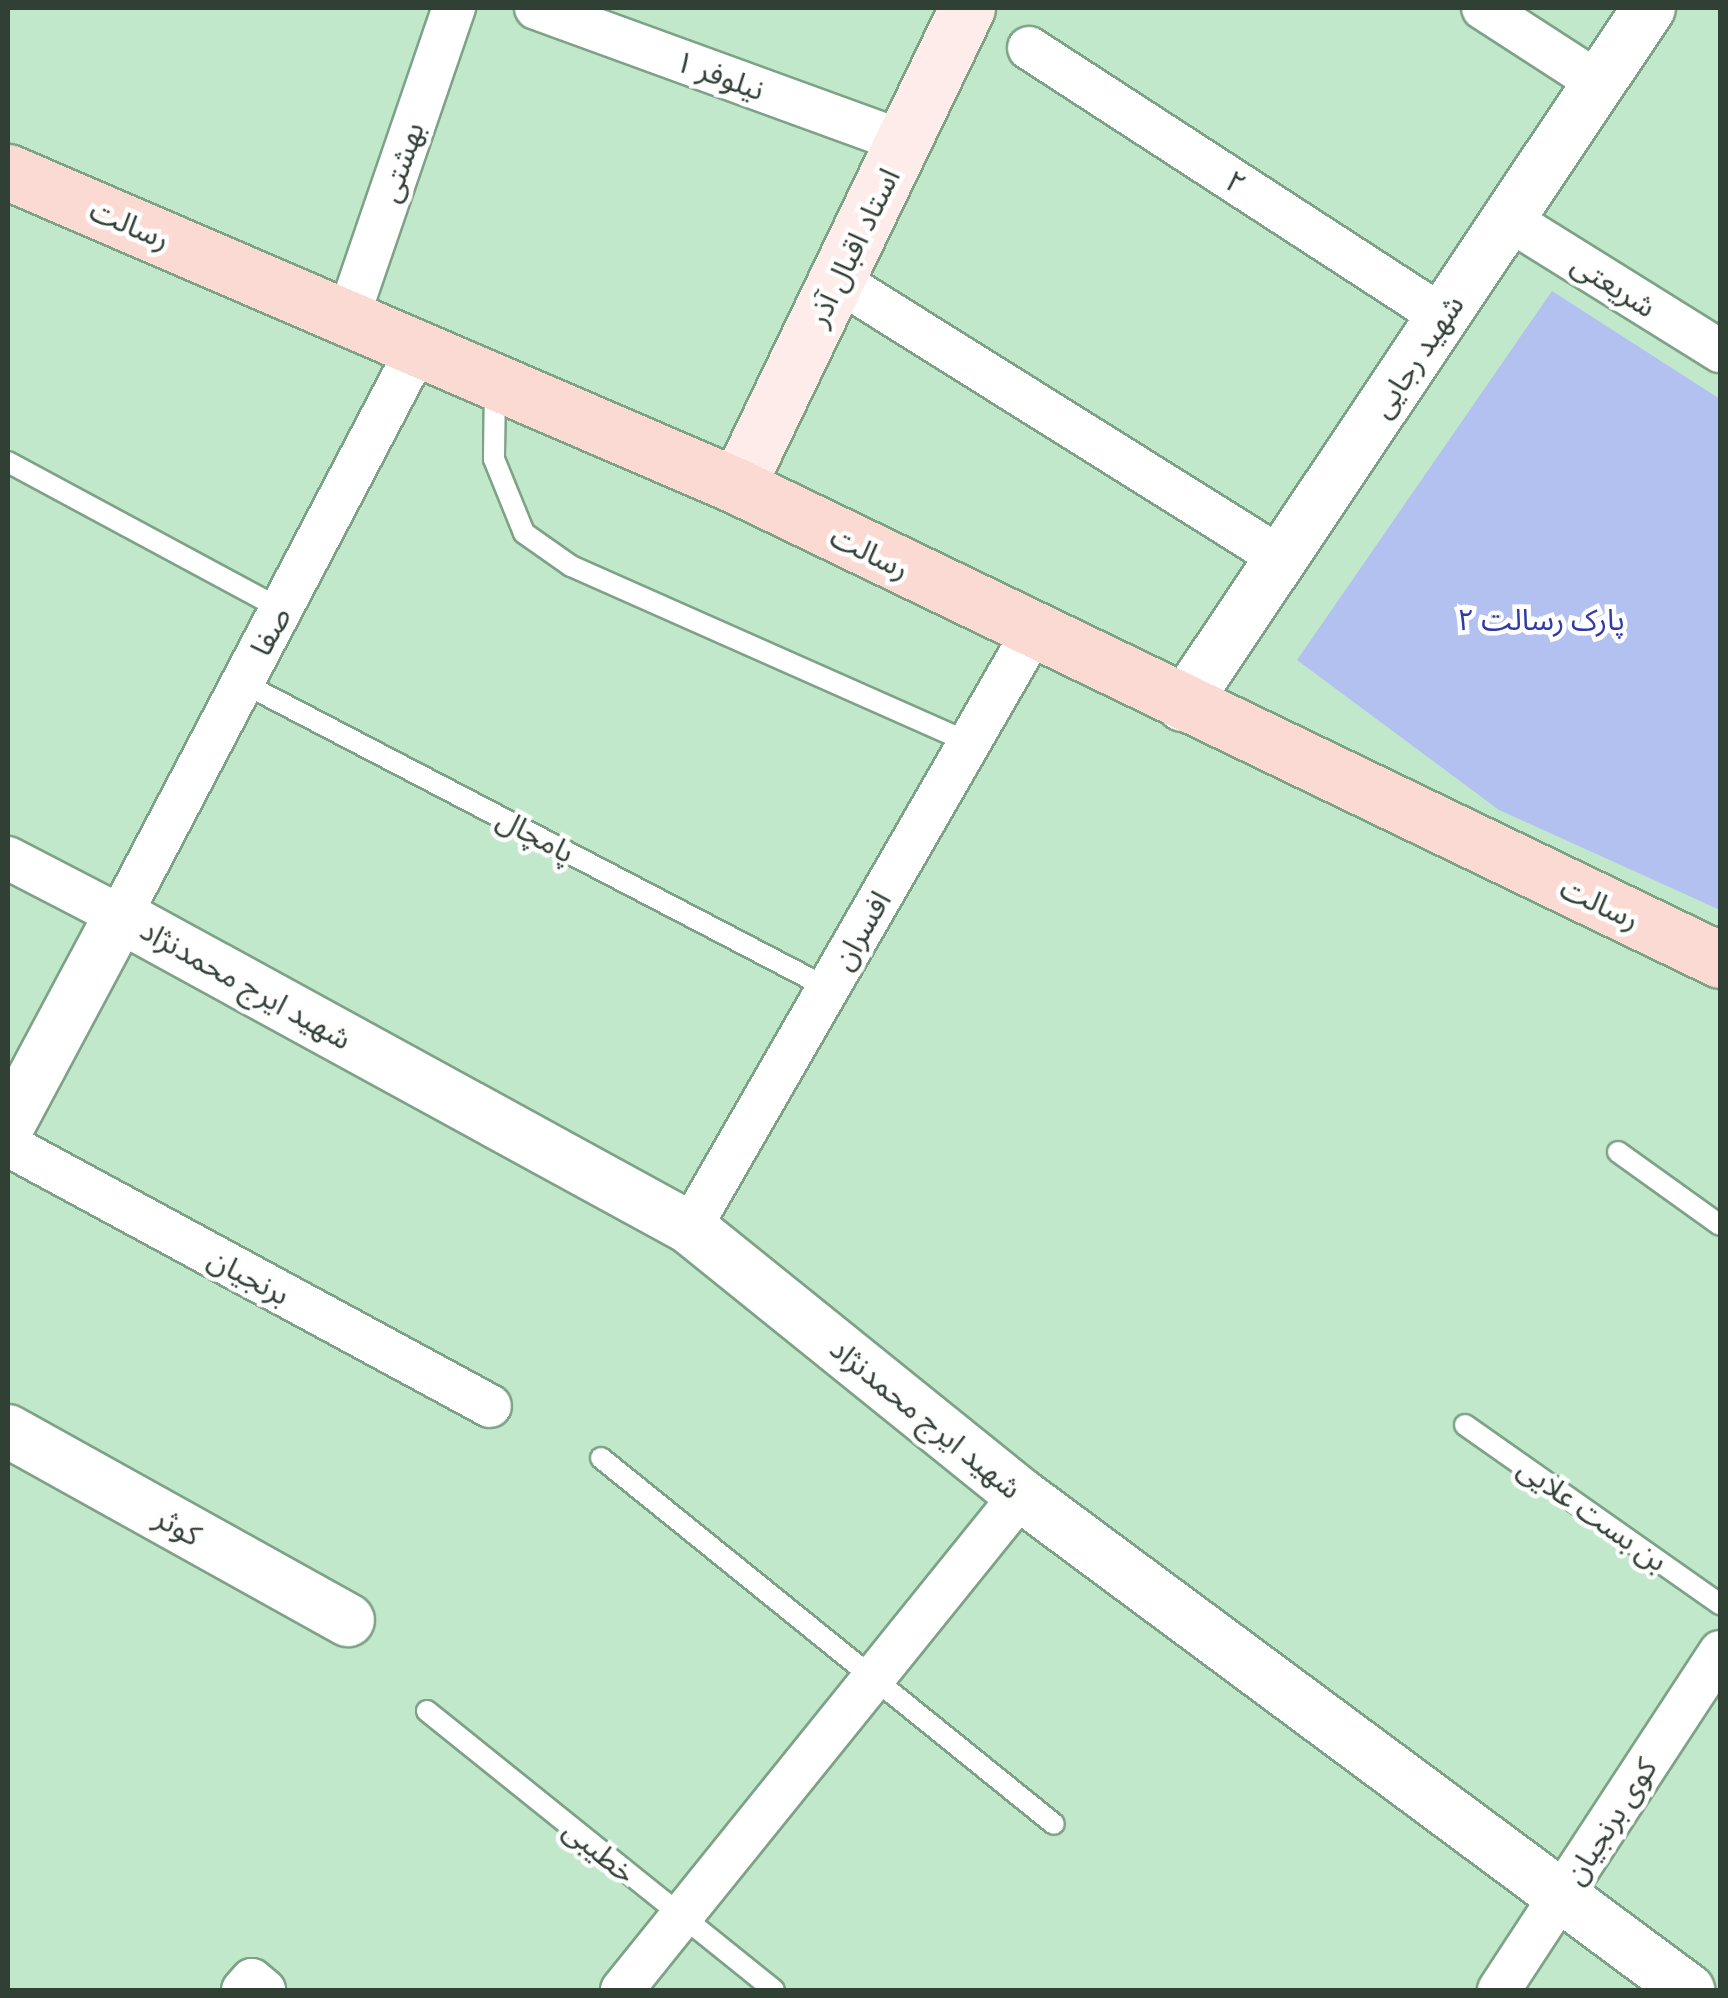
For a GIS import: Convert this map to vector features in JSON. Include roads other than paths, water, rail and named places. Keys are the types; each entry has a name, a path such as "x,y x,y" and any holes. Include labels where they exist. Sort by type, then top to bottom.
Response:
{"main road":[{"name":"استاد اقبال آذر","path":"738,486 967,8"},
{"name":"رسالت","path":"8,172 738,486 1032,632 1720,960"}],"street":[{"name":"بهشتی","path":"348,316 454,8"},
{"name":"نیلوفر ۱","path":"536,8 904,142"},
{"path":"1482,8 1599,83"},
{"name":"شهید رجایی","path":"1184,705 1649,8"},
{"name":"۲","path":"1029,48 1443,316"},
{"name":"شریعتی","path":"1508,219 1720,351"},
{"path":"837,280 1281,558"},
{"name":"صفا","path":"120,916 419,346"},
{"name":"افسران","path":"690,1228 1032,632"},
{"path":"8,858 120,916 8,1126"},
{"name":"شهید ایرج محمدنژاد","path":"120,916 690,1228 1021,1495 1558,1900 1688,1990"},
{"name":"برنجیان","path":"8,1145 490,1406"},
{"name":"کوثر","path":"8,1431 348,1620"},
{"path":"622,1990 1021,1495"},
{"name":"کوی برنجیان","path":"1498,1990 1720,1652"}],"lane":[{"path":"495,380 494,458 524,533 571,566 969,742"},
{"path":"8,462 281,609"},
{"name":"پامچال","path":"243,683 828,988"},
{"path":"1618,1152 1720,1225"},
{"name":"بن بست علایی","path":"1465,1425 1720,1604"},
{"path":"601,1458 1054,1824"},
{"name":"خطیبی","path":"427,1711 774,1990"}],"park label":[{"name":"پارک رسالت ۲","path":"1541,619"}]}
